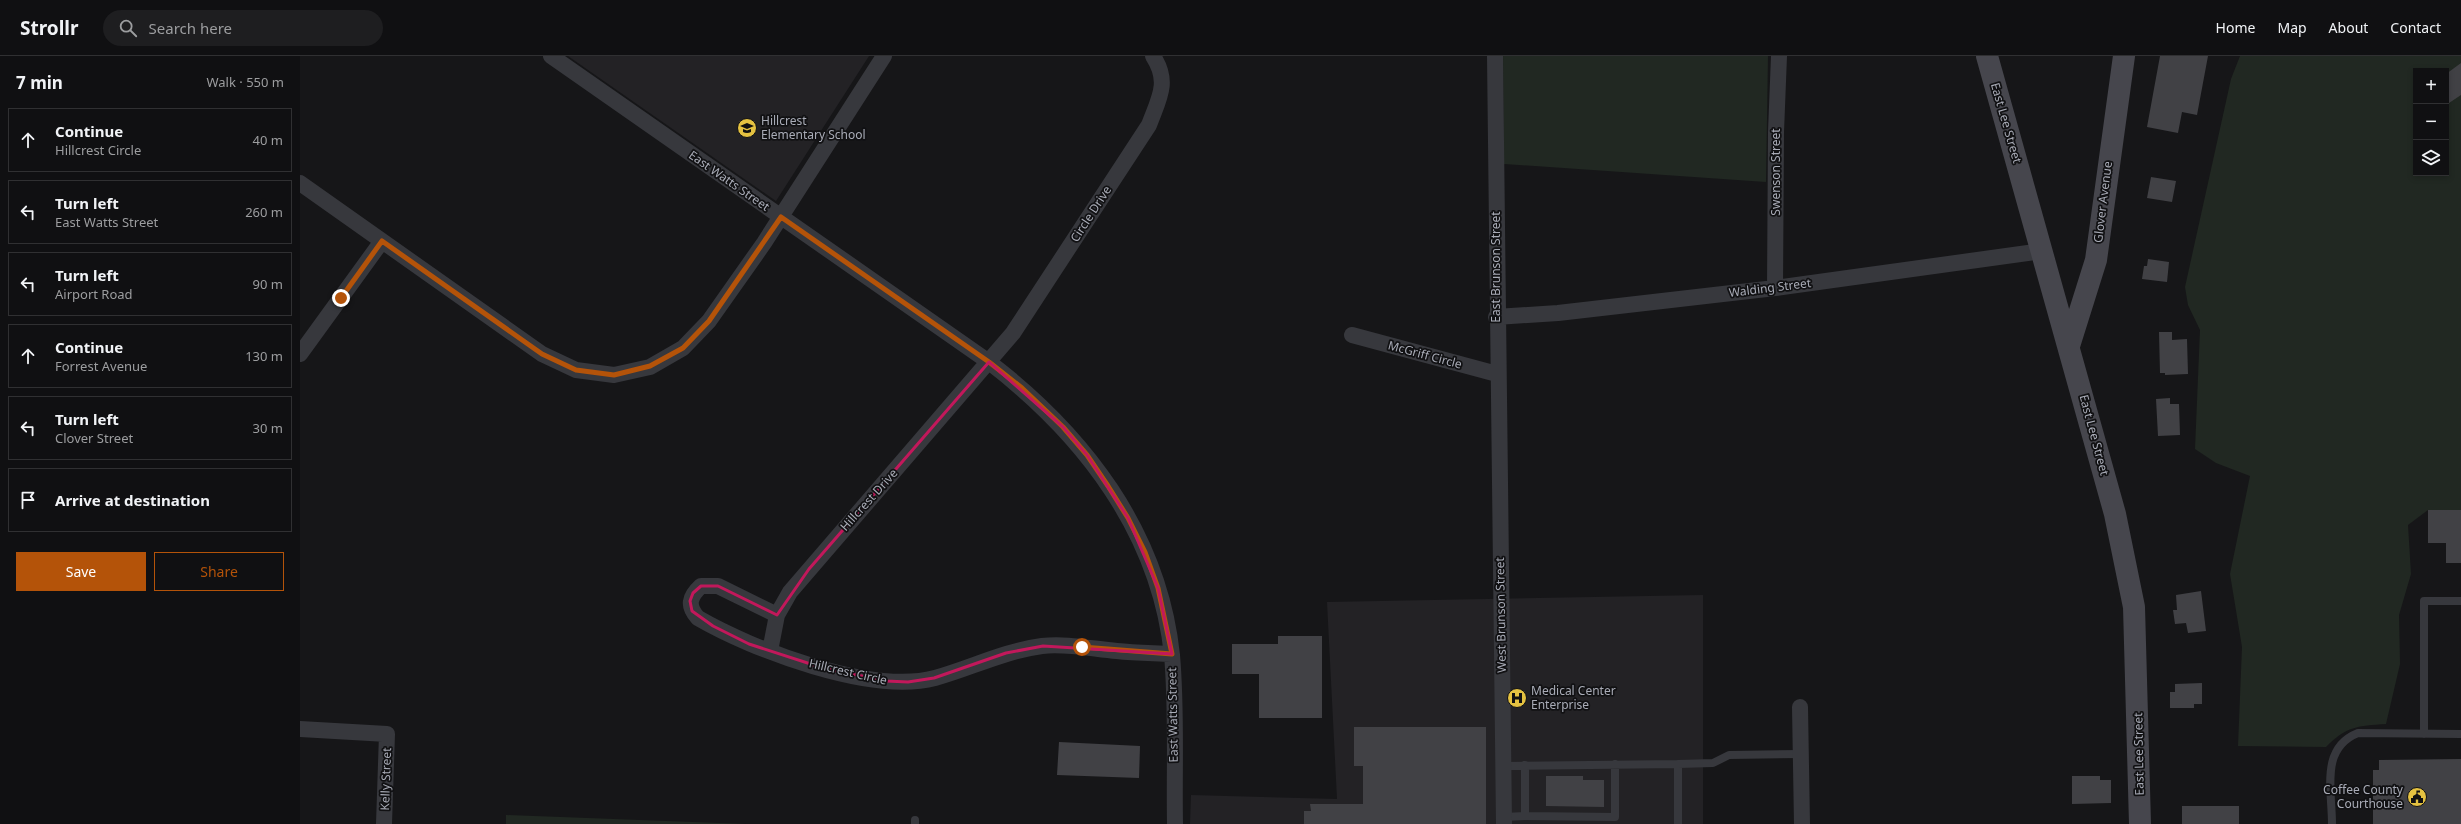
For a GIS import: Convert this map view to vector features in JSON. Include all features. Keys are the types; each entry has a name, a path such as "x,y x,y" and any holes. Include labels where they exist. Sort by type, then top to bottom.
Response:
{"main road":[{"name":"East Lee Street","path":"1987,56 2115,514 2134,607 2140,824"},
{"name":"Glover Avenue","path":"2069,346 2096,260 2124,56"}],"street":[{"name":"East Watts Street","path":"551,56 989,362 1022,388 1063,427 1087,455 1124,512 1145,552 1158,588 1172,654 1176,705 1175,824"},
{"path":"300,183 542,354 576,370 614,375 650,366 683,348 709,321 781,217 884,56"},
{"name":"Circle Drive","path":"989,362 1013,333 1149,125 1163,88 1161,68 1153,56"},
{"name":"East Brunson Street","path":"1495,56 1498,478"},
{"name":"Swenson Street","path":"1775,288 1779,56"},
{"path":"300,354 382,241"},
{"name":"Walding Street","path":"1496,317 1558,313 1775,288 2042,251"},
{"name":"McGriff Circle","path":"1352,335 1497,374"},
{"name":"Hillcrest Drive","path":"770,651 777,614 790,592 989,362"},
{"name":"West Brunson Street","path":"1498,478 1504,820"},
{"name":"Hillcrest Circle","path":"777,614 718,586 701,586 693,593 690,601 692,611 698,618 749,644 854,675 886,681 908,682 934,678 1006,653 1043,646 1172,654"},
{"path":"1800,707 1802,824"},
{"name":"Kelly Street","path":"300,729 387,734 384,824"}],"lane":[{"path":"2424,734 2424,601 2461,601"},
{"path":"2332,824 2331,763 2340,743 2358,733 2461,734"},
{"path":"1503,766 1713,763 1730,755 1801,754"},
{"path":"1504,820 1525,816 1614,817 1615,764"},
{"path":"1678,764 1678,824"},
{"path":"1525,766 1525,816"}],"highlighted area":[{"path":"989,362 1063,427 1087,455 1128,518 1158,588 1172,654 1043,646 1006,653 934,678 908,682 886,681 823,668 749,644 713,626 692,611 690,601 693,593 701,586 718,586 777,615 809,569"}],"shaded area":[{"name":"Hillcrest Elementary School","path":"568,56 869,56 776,201"},
{"path":"1503,56 1768,56 1766,182 1504,164"},
{"path":"2240,56 2461,56 2461,510 2428,510 2408,525 2411,574 2399,615 2400,664 2386,724 2367,725 2353,728 2340,735 2326,747 2238,746 2242,647 2230,574 2250,476 2216,463 2195,449 2200,330 2188,305 2185,287 2231,79"},
{"name":"Medical Center Enterprise","path":"1703,595 1703,824 1190,824 1191,795 1337,799 1327,602"},
{"path":"506,815 746,824 506,824"}],"building":[{"path":"2160,56 2208,56 2197,115 2182,112 2178,133 2147,127"},
{"path":"2461,63 2461,95 2449,103 2449,72"},
{"path":"2151,177 2176,181 2172,202 2147,198"},
{"path":"2148,259 2169,262 2167,282 2142,279 2144,266 2147,266"},
{"path":"2159,332 2172,332 2172,340 2187,339 2188,374 2165,375 2165,373 2160,373"},
{"path":"2170,398 2170,404 2179,404 2180,435 2158,436 2156,399"},
{"path":"2428,510 2461,510 2461,563 2446,563 2446,543 2428,543"},
{"path":"2201,591 2206,631 2188,633 2186,623 2175,624 2173,610 2177,610 2176,595"},
{"path":"1278,636 1322,636 1322,718 1259,718 1259,674 1232,674 1232,644 1278,644"},
{"path":"2202,683 2202,704 2194,704 2194,708 2170,708 2170,692 2175,692 2175,684"},
{"path":"1354,727 1486,727 1486,824 1304,824 1304,811 1311,811 1310,804 1363,804 1363,766 1354,766"},
{"path":"1059,742 1140,746 1139,778 1057,775"},
{"name":"Coffee County Courthouse","path":"2461,759 2461,824 2373,824 2373,770 2379,770 2379,760"},
{"path":"1546,776 1583,776 1583,780 1604,780 1604,807 1546,806"},
{"path":"2072,776 2100,776 2100,780 2111,780 2111,803 2072,804"},
{"path":"2182,806 2239,806 2239,824 2182,824"}],"place":[{"name":"Hillcrest Elementary School","path":"747,128"},
{"name":"Medical Center Enterprise","path":"1517,698"},
{"name":"Coffee County Courthouse","path":"2417,797"}],"route":[{"path":"341,298 382,241 542,354 576,370 614,375 650,366 683,348 709,321 781,217 989,362 1022,388 1063,427 1087,455 1128,518 1145,552 1158,588 1167,624 1172,654 1082,647"}]}
